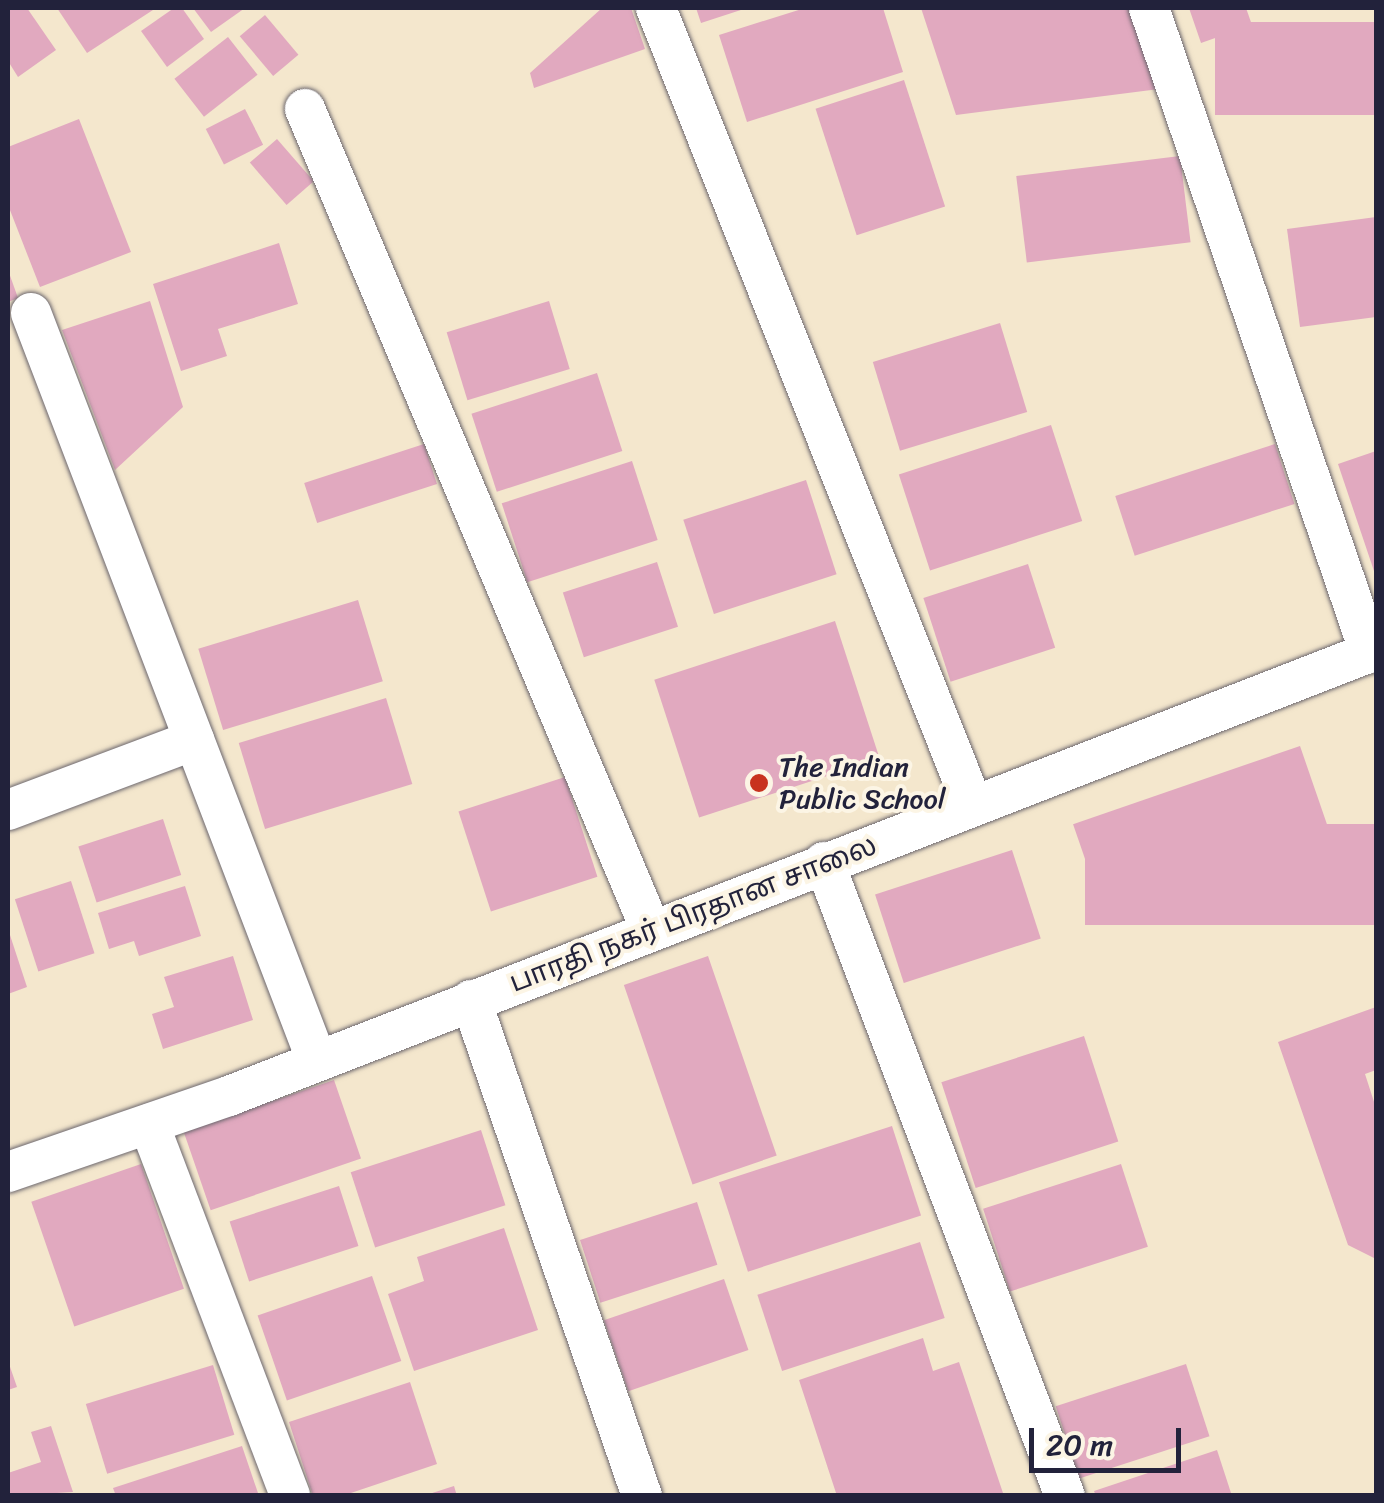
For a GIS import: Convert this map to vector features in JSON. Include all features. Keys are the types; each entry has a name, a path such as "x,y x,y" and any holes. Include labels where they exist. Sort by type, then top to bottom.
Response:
{"street":[{"path":"656,8 973,806"},
{"path":"1149,8 1373,651"},
{"path":"305,109 651,930"},
{"path":"30,313 317,1061"},
{"name":"பாரதி நகர் பிரதான சாலை","path":"8,1172 317,1061 1373,651"},
{"path":"8,810 194,740"},
{"path":"824,862 1066,1496"},
{"path":"471,1000 642,1496"},
{"path":"149,1124 290,1496"}],"building":[{"path":"8,8 27,8 56,50 18,77 8,61"},
{"path":"57,8 156,8 87,53"},
{"path":"174,8 182,8 204,39 167,67 141,31"},
{"path":"193,8 245,8 211,32"},
{"path":"602,8 631,8 645,49 534,88 530,73"},
{"path":"696,8 747,8 701,23"},
{"path":"805,8 883,8 903,72 747,122 719,35"},
{"path":"921,8 1135,8 1167,88 956,115"},
{"path":"1189,8 1246,8 1252,25 1201,43"},
{"path":"265,15 298,55 273,76 240,36"},
{"path":"1215,22 1376,22 1376,115 1215,115"},
{"path":"228,37 258,75 204,117 174,79"},
{"path":"904,80 945,206 857,235 816,109"},
{"path":"245,109 263,145 224,165 206,129"},
{"path":"79,119 131,252 40,287 8,205 8,147"},
{"path":"277,139 314,181 287,205 250,163"},
{"path":"1180,156 1191,242 1027,262 1016,176"},
{"path":"1376,217 1376,317 1300,327 1287,229"},
{"path":"279,243 298,304 218,329 227,356 181,371 153,284"},
{"path":"8,270 18,298 8,302"},
{"path":"150,301 183,407 115,470 62,330"},
{"path":"549,301 570,369 467,400 447,332"},
{"path":"1000,323 1027,412 900,451 873,362"},
{"path":"597,373 622,451 497,492 471,414"},
{"path":"1051,425 1082,521 930,570 899,474"},
{"path":"424,444 437,484 317,523 304,483"},
{"path":"1275,444 1294,504 1135,556 1115,496"},
{"path":"1376,451 1376,577 1338,464"},
{"path":"632,461 658,540 527,582 502,503"},
{"path":"806,480 837,574 714,614 683,520"},
{"path":"657,562 678,627 584,657 563,593"},
{"path":"1028,564 1055,648 951,682 923,598"},
{"path":"358,600 383,681 223,730 198,649"},
{"path":"835,621 880,759 699,818 654,680"},
{"path":"386,698 412,784 265,829 239,743"},
{"path":"1300,746 1328,827 1101,905 1073,824"},
{"path":"565,777 597,877 491,911 458,812"},
{"path":"163,819 181,875 97,903 78,847"},
{"path":"1085,824 1376,824 1376,925 1085,925"},
{"path":"1012,850 1041,938 904,983 875,894"},
{"path":"71,881 94,953 38,972 15,899"},
{"path":"185,886 201,936 139,956 134,941 109,949 98,913"},
{"path":"8,929 27,987 8,994"},
{"path":"233,956 253,1020 163,1049 152,1014 174,1007 164,977"},
{"path":"708,956 777,1156 693,1184 624,985"},
{"path":"1376,1007 1376,1070 1365,1074 1376,1108 1376,1259 1348,1245 1278,1042"},
{"path":"1084,1036 1118,1142 976,1188 941,1082"},
{"path":"334,1080 361,1158 211,1210 184,1132"},
{"path":"892,1126 921,1215 748,1272 719,1182"},
{"path":"481,1130 505,1205 375,1247 351,1172"},
{"path":"141,1164 184,1289 74,1327 31,1202"},
{"path":"1121,1164 1148,1247 1010,1292 983,1209"},
{"path":"339,1186 358,1246 249,1281 230,1222"},
{"path":"697,1202 717,1265 600,1303 580,1240"},
{"path":"504,1228 538,1330 414,1371 388,1294 424,1281 417,1257"},
{"path":"920,1242 945,1318 782,1371 757,1295"},
{"path":"372,1276 401,1361 287,1400 258,1315"},
{"path":"724,1279 748,1350 628,1391 604,1320"},
{"path":"923,1338 933,1371 959,1362 1004,1496 837,1496 799,1380"},
{"path":"8,1361 17,1387 8,1390"},
{"path":"1186,1364 1209,1436 1079,1479 1056,1406"},
{"path":"213,1365 234,1435 107,1474 86,1404"},
{"path":"410,1382 437,1464 342,1496 313,1496 289,1422"},
{"path":"51,1426 73,1492 8,1496 8,1473 41,1462 31,1432"},
{"path":"242,1446 259,1496 116,1496 113,1488"},
{"path":"1217,1450 1232,1496 1096,1496 1094,1491"},
{"path":"454,1486 457,1496 426,1496 426,1495"}],"place":[{"name":"The Indian Public School","path":"759,783"}]}
